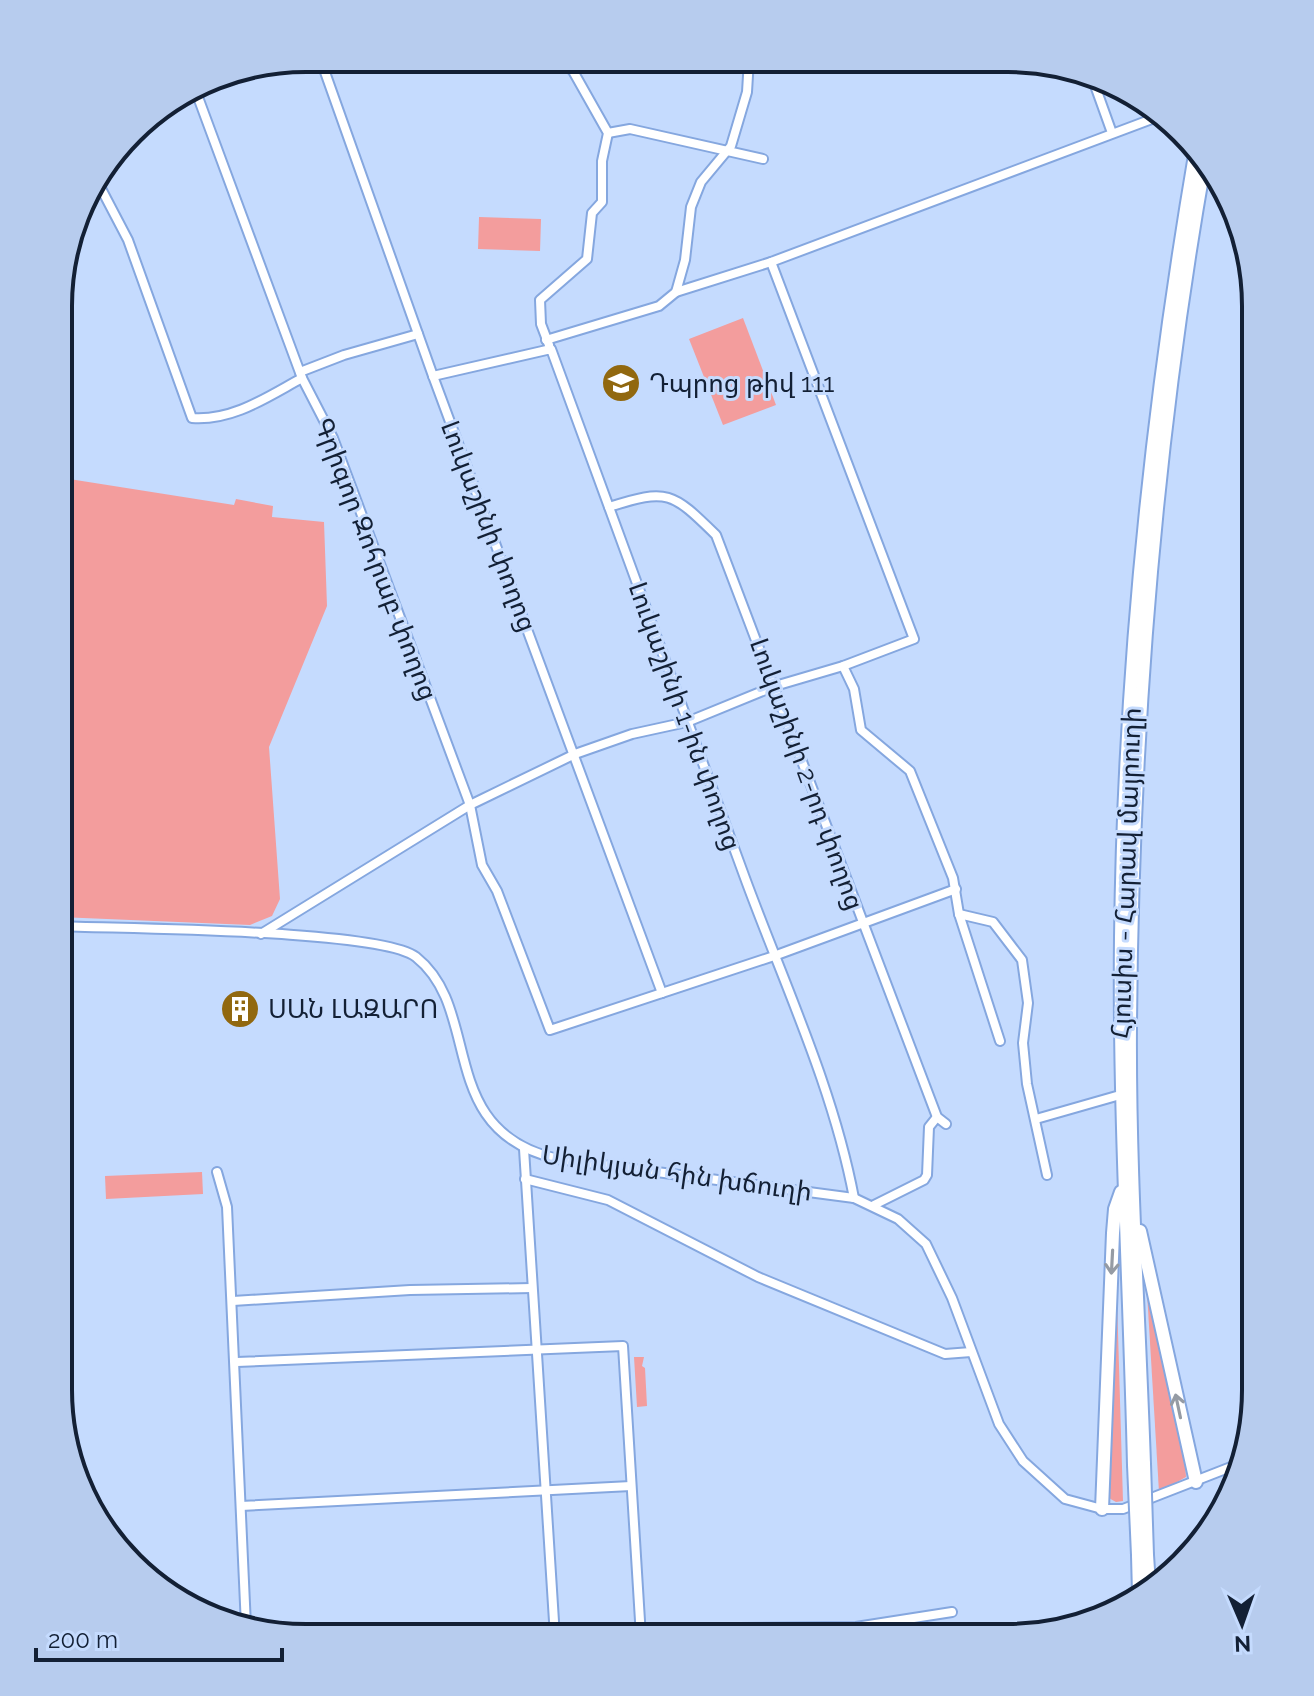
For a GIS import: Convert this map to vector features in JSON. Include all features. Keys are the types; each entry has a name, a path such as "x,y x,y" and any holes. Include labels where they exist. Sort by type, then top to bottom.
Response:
{"highway":[{"name":"Հյուսիս - Հարավ մայրուղի","path":"1139,1464 1120,1095 1122,877 1132,672 1159,395 1194,164"},
{"name":"Հյուսիս - Հարավ մայրուղի","path":"1141,1583 1130,1030 1133,854 1141,694 1168,404 1203,175"},
{"path":"1102,1509 1115,1209 1123,1186"},
{"path":"1135,1218 1143,1240 1196,1482"},
{"name":"Հյուսիս - Հարավ մայրուղի","path":"1143,1572 1146,1579"}],"street":[{"name":"Լուկաշինի փողոց","path":"325,72 433,376 662,993"},
{"path":"574,72 608,133 630,129 763,159"},
{"path":"676,292 695,196 701,182 729,149 747,92 748,72"},
{"path":"1096,89 1112,133"},
{"name":"Գրիգոր Զոհրաբ փողոց","path":"198,98 301,375 333,438 470,805 482,865 497,891 550,1030 662,993"},
{"path":"433,376 549,345 659,306 676,292 771,262 1149,120"},
{"name":"Լուկաշինի 1-ին փողոց","path":"608,133 602,161 602,202 592,213 587,259 540,300 549,345 774,956 821,1072 846,1154 854,1198"},
{"path":"102,191 128,240 192,418 209,419 249,408 301,375 344,355 418,334"},
{"path":"261,935 470,805 575,754 632,734 687,722 775,686 843,666 914,639 771,262"},
{"name":"Լուկաշինի 2-րդ փողոց","path":"609,507 651,493 668,497 683,503 716,535 937,1117"},
{"path":"843,666 854,689 861,730 910,771 956,889 959,914 1000,1041"},
{"path":"662,993 774,956 956,889"},
{"path":"959,914 993,922 1022,960 1028,1003 1023,1043 1027,1084 1047,1175"},
{"name":"Սիլիկյան հին խճուղի","path":"72,927 376,942 415,956 437,983 451,1017 462,1065 486,1113 507,1139 524,1149 558,1159 854,1198 898,1219 926,1244 952,1298 990,1407 1023,1461 1065,1499 1102,1509 1123,1509 1229,1468"},
{"path":"1036,1119 1120,1095"},
{"path":"874,1205 924,1180 927,1175 929,1127 937,1117 946,1124"},
{"path":"524,1149 554,1624"},
{"path":"217,1172 227,1207 237,1362 246,1616"},
{"path":"525,1179 608,1200 758,1277 945,1354 971,1352"},
{"path":"233,1301 410,1290 532,1288"},
{"path":"237,1362 623,1346 640,1624"},
{"path":"241,1506 631,1486"},
{"path":"875,1624 952,1612"}],"shaded area":[{"path":"479,217 541,219 540,251 478,249"},
{"path":"743,318 776,405 723,425 689,339"},
{"path":"72,479 234,505 236,499 273,506 272,517 324,522 327,606 269,747 280,899 272,916 250,925 72,918"},
{"path":"202,1172 203,1194 106,1199 105,1176"},
{"path":"1116,1265 1123,1501 1116,1502 1107,1497"},
{"path":"1146,1276 1185,1460 1186,1477 1159,1492"},
{"path":"634,1357 644,1357 642,1366 645,1368 647,1406 637,1407"}],"place":[{"name":"Դպրոց թիվ 111","path":"621,383"},
{"name":"ՍԱՆ ԼԱԶԱՐՈ","path":"240,1009"}]}
